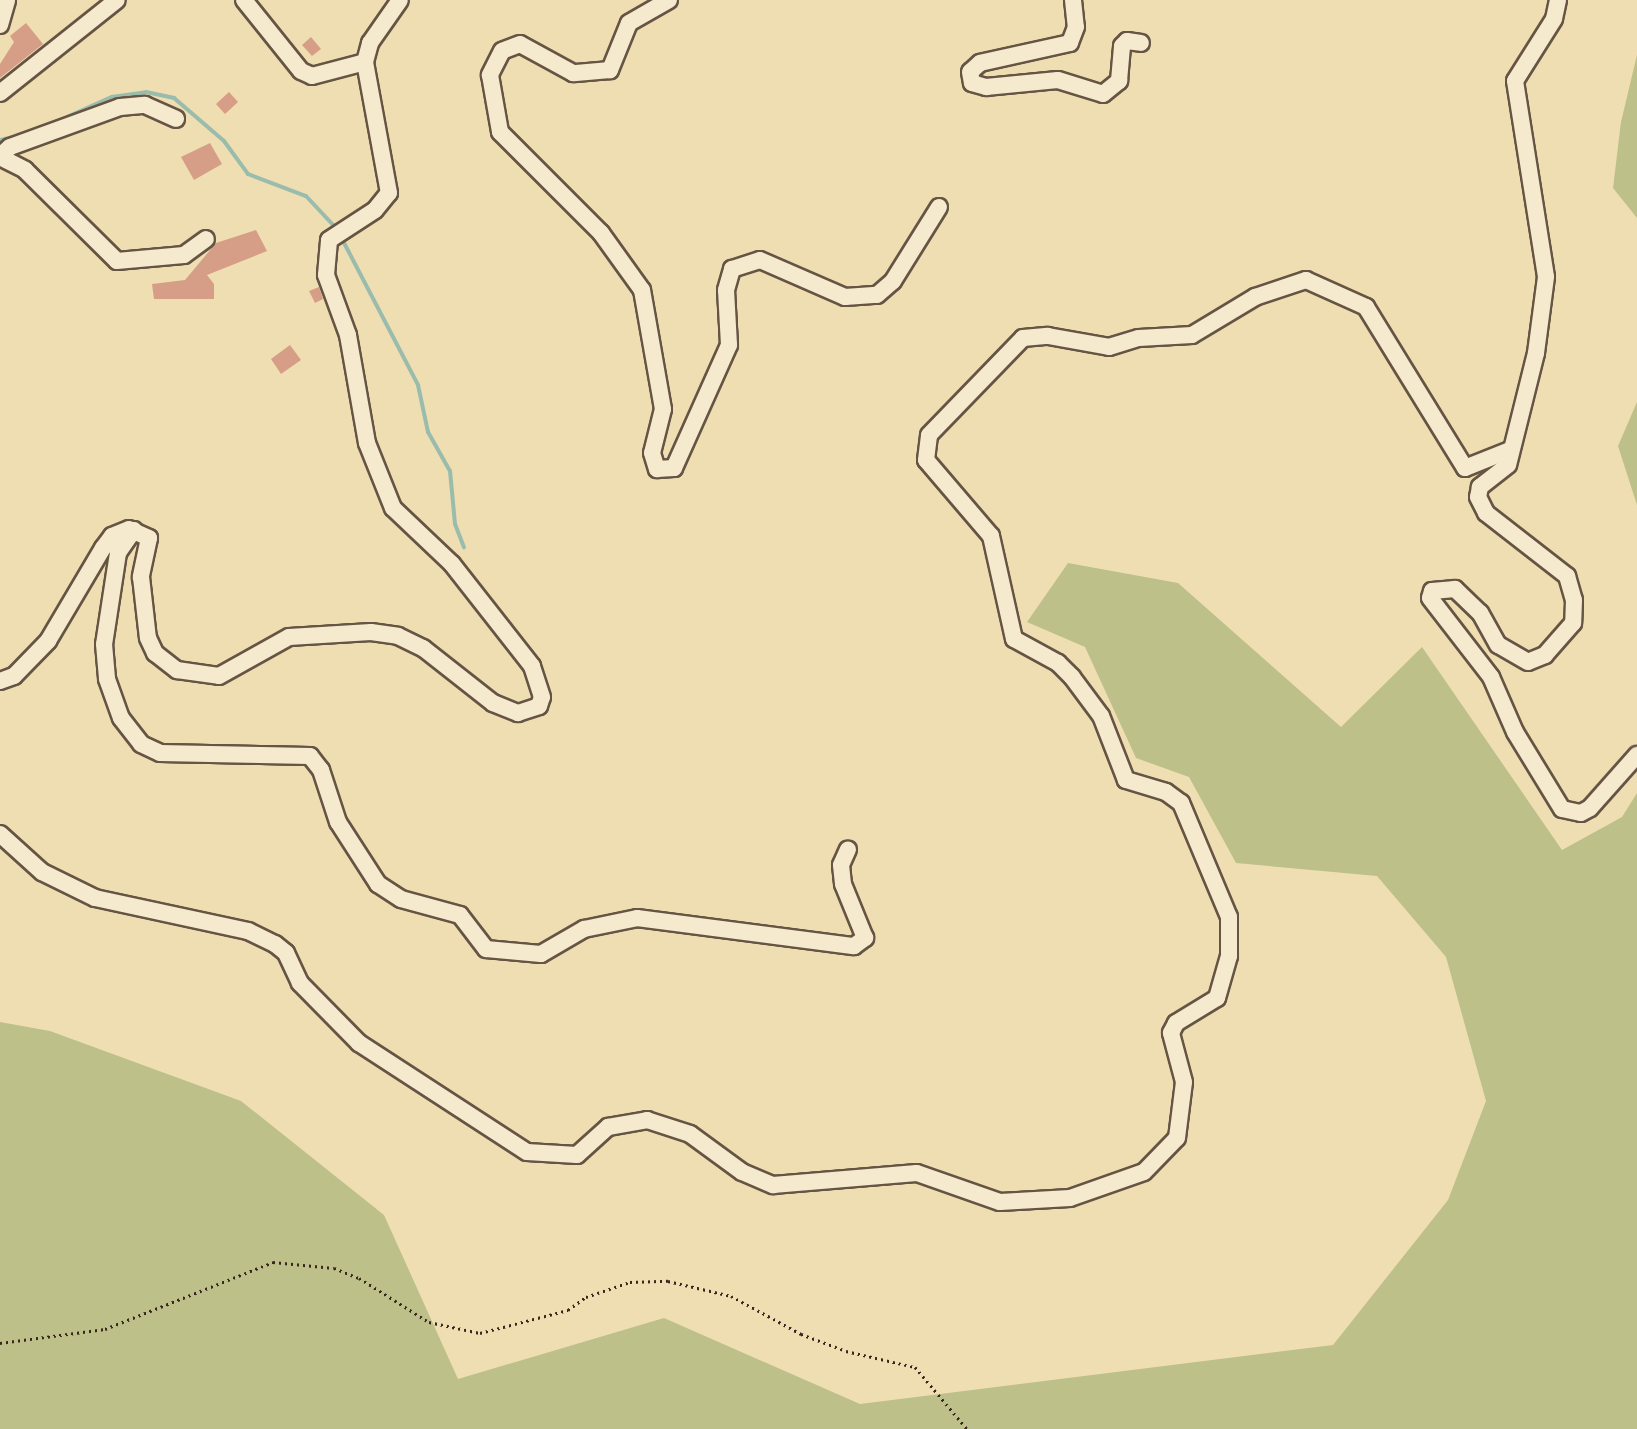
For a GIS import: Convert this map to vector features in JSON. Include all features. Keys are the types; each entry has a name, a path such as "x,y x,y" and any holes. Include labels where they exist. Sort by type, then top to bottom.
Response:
{"street":[{"path":"0,25 7,0"},
{"path":"0,93 117,0"},
{"path":"244,0 301,71 312,76 365,62"},
{"path":"0,681 14,676 48,641 112,536 134,530 149,538 141,577 148,638 155,653 177,670 219,676 289,637 371,632 398,636 423,648 493,703 518,713 539,706 542,697 532,666 452,564 393,508 367,443 356,368 331,293 325,255 329,240 375,210 390,186 374,127 365,62 370,43 400,0"},
{"path":"669,0 629,23 610,70 573,73 520,44 502,51 490,75 500,132 601,233 642,290 663,409 652,453 657,469 674,468 729,345 726,290 732,269 760,260 845,297 877,295 893,281 939,207"},
{"path":"1073,0 1076,27 1070,43 980,63 970,72 972,83 986,87 1058,80 1103,94 1119,81 1122,46 1127,41 1141,43"},
{"path":"1558,0 1554,19 1515,81 1546,277 1536,353 1502,474 1480,487 1481,508 1567,576 1573,590 1573,623 1545,655 1528,662 1498,645 1480,613 1455,589 1432,591 1433,606 1491,677 1515,732 1562,809 1581,813 1590,808 1637,755"},
{"path":"176,119 145,105 120,107 10,147 0,157 25,170 117,261 184,255 206,239"},
{"path":"0,834 42,872 95,898 248,931 275,944 286,953 300,983 359,1043 527,1152 577,1155 608,1127 647,1120 690,1134 742,1172 773,1185 917,1173 991,1201 1026,1204 1070,1198 1144,1172 1177,1138 1184,1082 1171,1033 1176,1023 1217,998 1229,956 1229,917 1181,803 1166,792 1126,780 1101,716 1072,677 1058,663 1014,639 991,536 926,460 929,435 1023,338 1048,336 1109,347 1139,338 1192,335 1255,297 1306,280 1366,307 1465,468 1510,450"},
{"path":"134,530 118,553 104,644 107,679 121,718 141,744 160,753 310,756 321,770 338,822 378,884 401,899 460,915 486,949 541,954 584,929 637,918 854,946 865,938 843,884 841,865 848,849"}],"path":[{"path":"0,1343 105,1329 273,1262 334,1268 359,1278 429,1322 480,1333 557,1314 630,1282 668,1281 731,1296 801,1334 846,1351 915,1367 967,1429"}],"green space":[{"path":"1637,55 1637,218 1613,188 1621,122"},
{"path":"1637,402 1637,505 1618,446"},
{"path":"1068,563 1178,583 1341,727 1422,647 1562,850 1622,817 1637,793 1637,1429 0,1429 0,1022 50,1031 241,1101 384,1215 458,1379 664,1318 860,1404 1333,1345 1448,1200 1486,1101 1446,957 1377,876 1236,863 1189,777 1136,758 1085,647 1027,622"}],"building":[{"path":"26,23 43,44 0,78 0,64 14,42 10,36"},
{"path":"311,37 321,49 312,56 302,45"},
{"path":"229,92 238,102 225,114 216,104"},
{"path":"210,143 222,164 194,180 181,157"},
{"path":"256,230 267,251 207,275 214,284 214,299 154,299 152,284 185,280 216,243"},
{"path":"319,287 323,299 315,303 309,291"},
{"path":"290,345 301,360 281,374 271,359"}],"waterway":[{"path":"49,125 112,97 146,92 174,98 224,141 248,174 306,196 337,229"},
{"path":"0,140 18,136"},
{"path":"341,237 418,385 428,432 450,471 455,524 464,547"}]}
